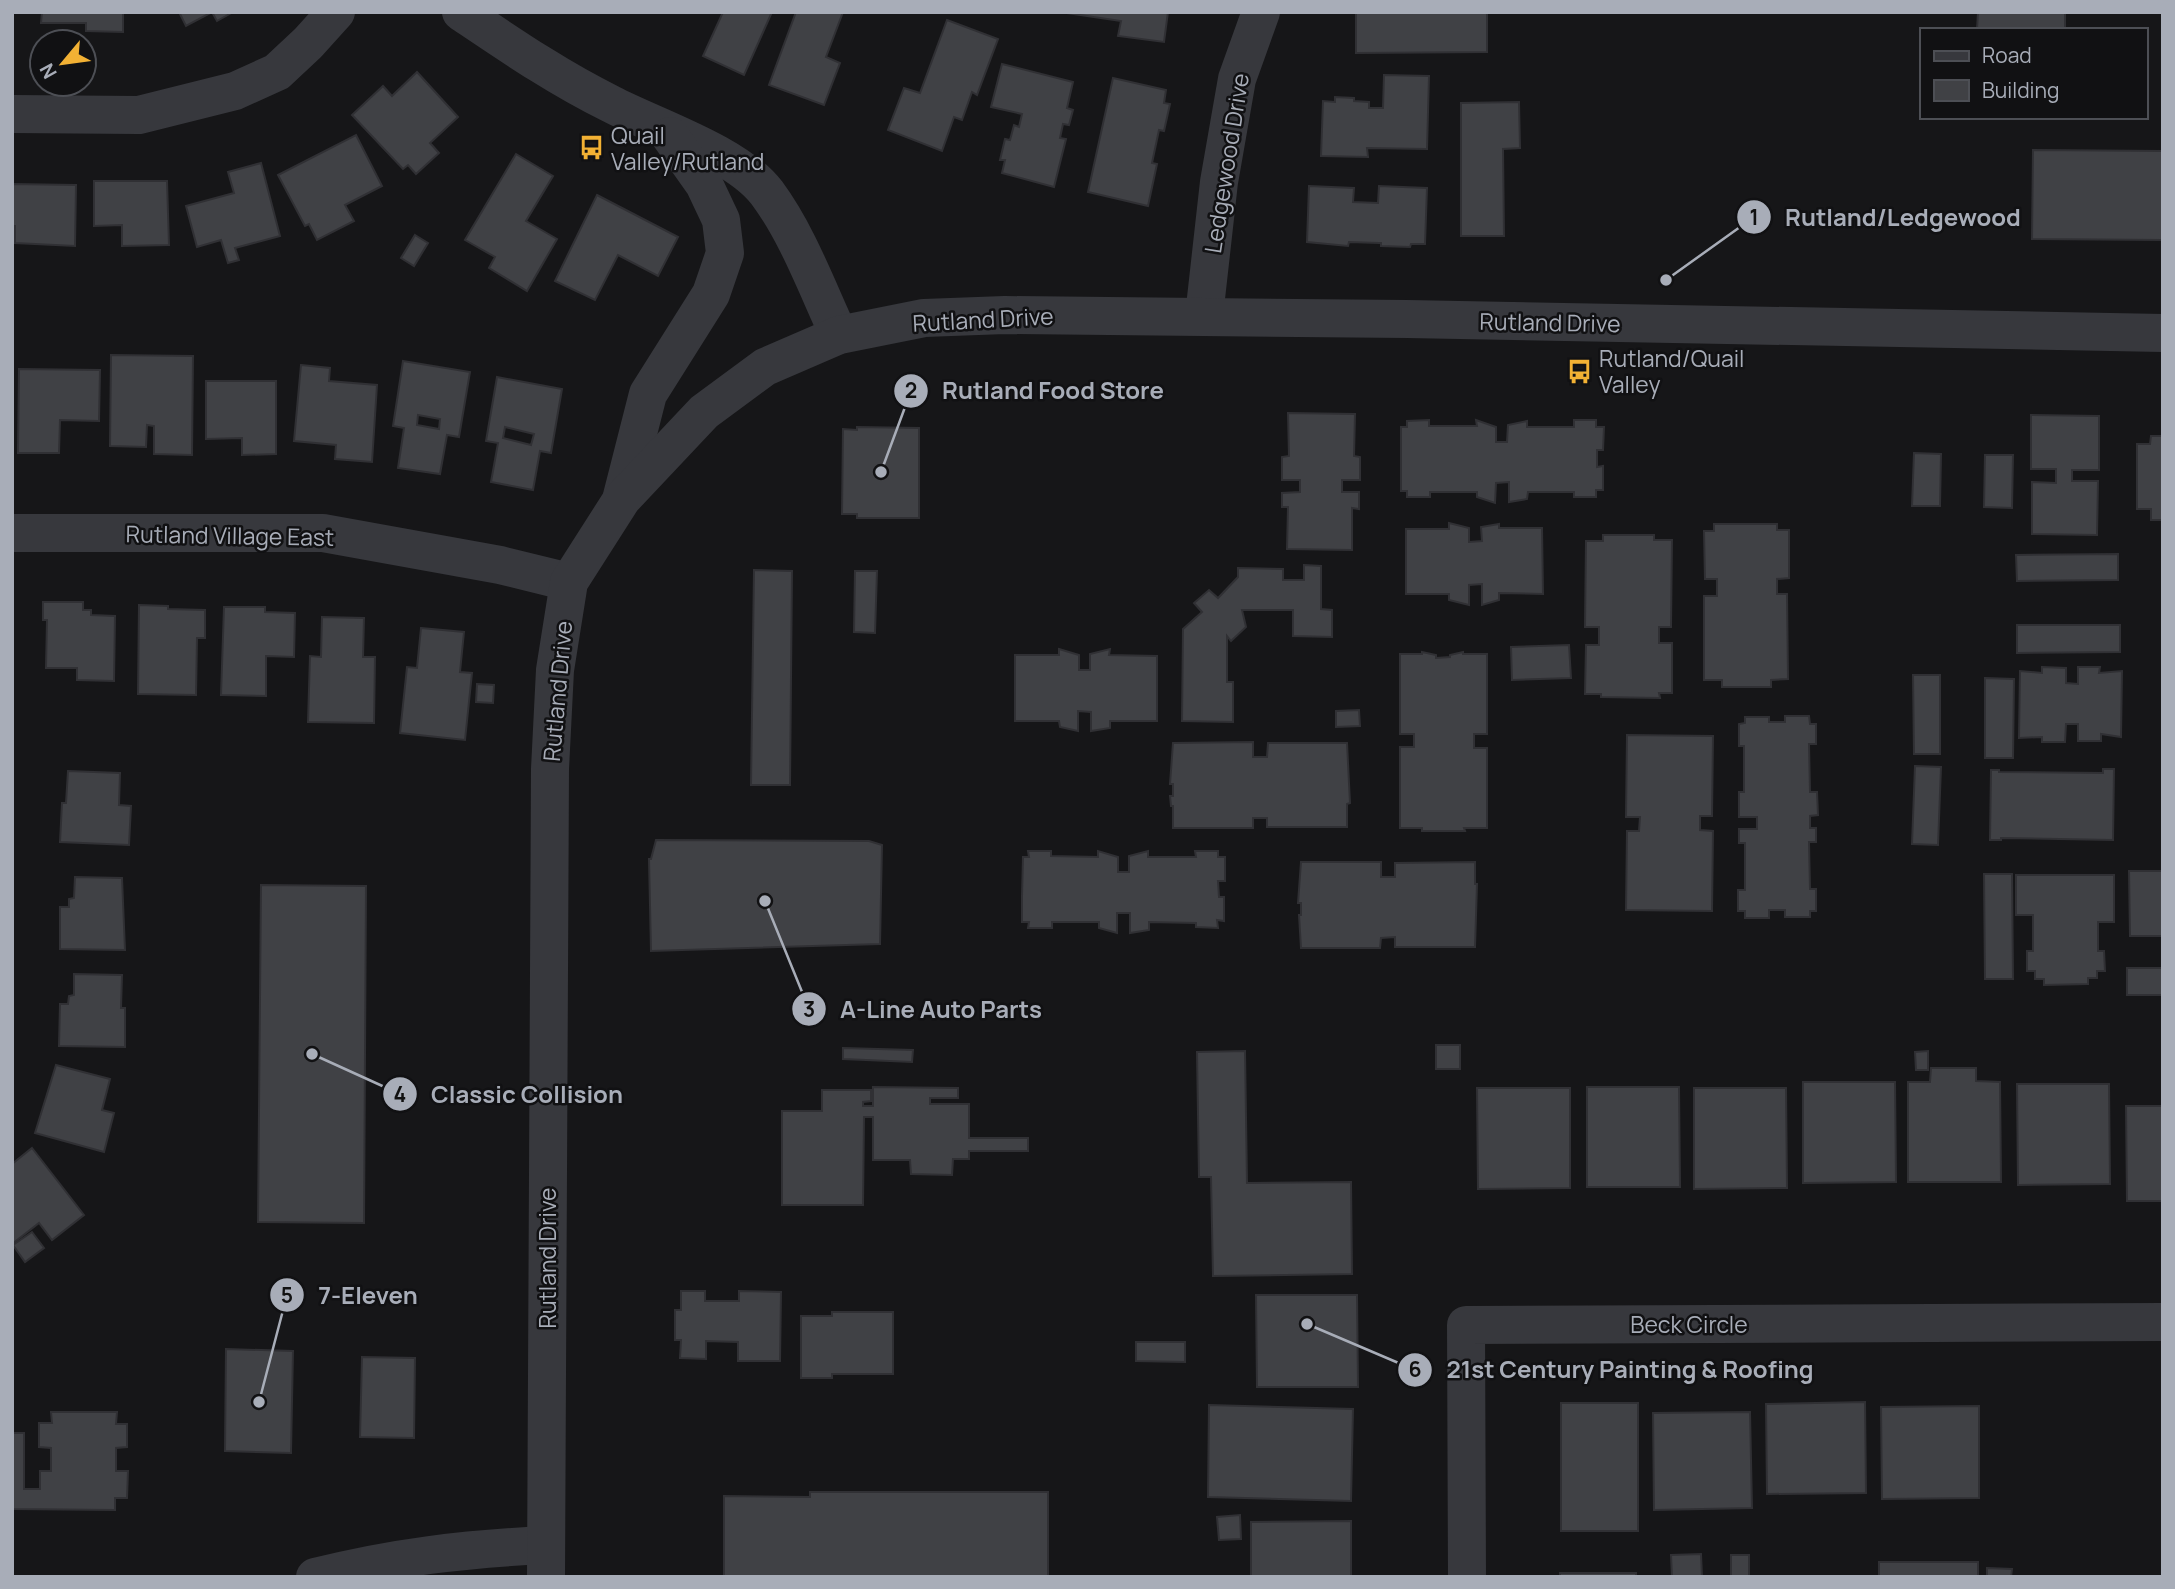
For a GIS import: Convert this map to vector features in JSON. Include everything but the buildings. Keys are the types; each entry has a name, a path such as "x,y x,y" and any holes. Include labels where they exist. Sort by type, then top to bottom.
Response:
{"street":[{"path":"12,114 139,115 235,91 277,72 336,12"},
{"path":"461,12 541,65 612,105 665,128 732,163 765,191 794,238 839,335"},
{"name":"Ledgewood Drive","path":"1204,316 1219,182 1237,79 1261,12"},
{"path":"622,499 648,394 711,294 724,253 720,220 705,184 665,128"},
{"name":"Rutland Drive","path":"546,1561 550,769 555,670 569,582 622,499 704,412 765,368 839,335 924,318 1005,315 1204,316 2163,333"},
{"name":"Rutland Village East","path":"12,533 323,533 500,565 569,582"},
{"name":"Beck Circle","path":"1467,1577 1466,1325 2163,1322"},
{"path":"315,1577 403,1557 473,1548 546,1561"}],"place":[{"name":"Quail Valley/Rutland","path":"591,148"},
{"name":"Rutland/Ledgewood","path":"1666,280"},
{"name":"Rutland/Quail Valley","path":"1579,371"},
{"name":"Rutland Food Store","path":"881,472"},
{"name":"A-Line Auto Parts","path":"765,901"},
{"name":"Classic Collision","path":"312,1054"},
{"name":"21st Century Painting & Roofing","path":"1307,1324"},
{"name":"7-Eleven","path":"259,1402"}]}
